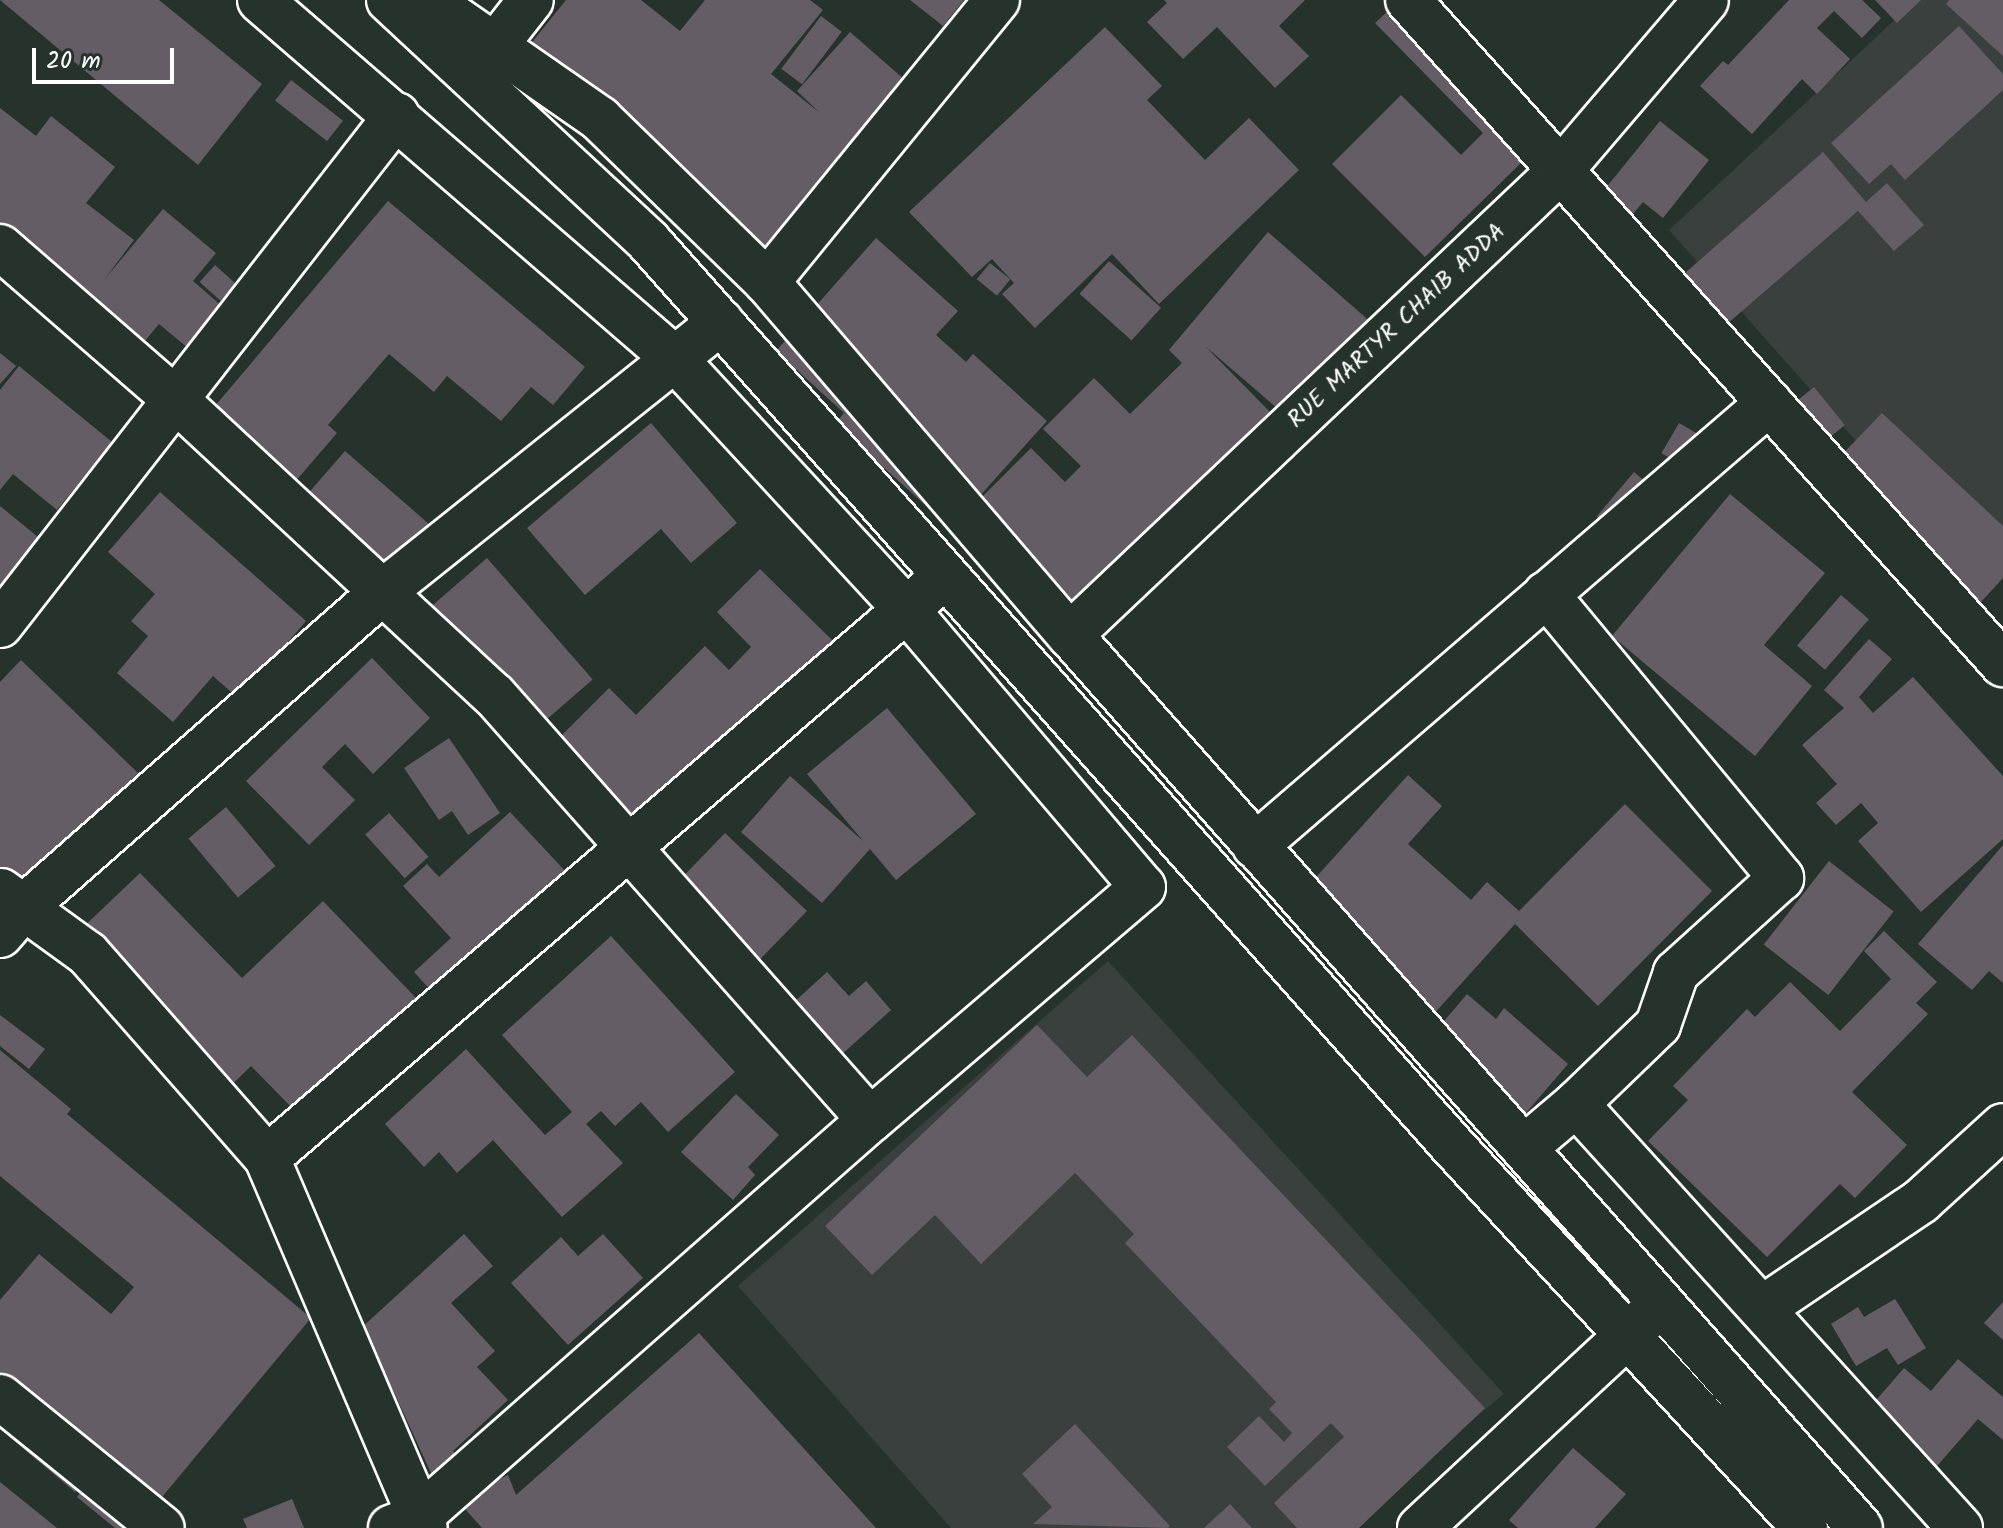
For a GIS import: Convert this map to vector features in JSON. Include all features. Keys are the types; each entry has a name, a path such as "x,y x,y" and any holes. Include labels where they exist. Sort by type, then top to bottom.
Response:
{"street":[{"path":"260,0 397,115 675,359 906,609 1143,887 870,1120 412,1524 267,1158 88,954 8,911 384,591 675,359 721,322"},
{"path":"389,0 649,242 1627,1336 1805,1528"},
{"path":"429,0 600,119 767,282 1255,846 1860,1528"},
{"path":"495,46 531,0"},
{"path":"1408,0 1769,403 1997,644"},
{"name":"RUE MARTYR CHAIB ADDA","path":"1070,635 1561,170 1706,0"},
{"path":"767,282 978,7"},
{"path":"4,613 176,400 397,115"},
{"path":"0,247 176,400 494,695 870,1120"},
{"path":"1255,846 1769,403"},
{"path":"267,1158 946,576"},
{"path":"1524,1148 1658,1025 1676,973 1781,878 1546,594"},
{"path":"1566,1112 1763,1308 1960,1528"},
{"path":"1566,1112 1924,1528"},
{"path":"1763,1308 1921,1201 2003,1126"},
{"path":"1420,1528 1662,1304"},
{"path":"0,1397 162,1528"}],"shaded area":[{"path":"1916,0 2003,0 2003,567 1982,583 1669,230"},
{"path":"1108,961 1504,1394 1342,1528 951,1528 738,1286"}],"building":[{"path":"0,0 159,0 262,84 198,165"},
{"path":"566,0 641,0 680,31 705,0 810,0 823,10 771,74 820,113 797,91 850,32 905,80 766,246 615,124 516,62"},
{"path":"910,0 964,0 943,26"},
{"path":"1164,0 1305,0 1279,26 1309,56 1275,88 1217,27 1183,59 1147,22 1167,3"},
{"path":"1789,0 1862,0 1881,18 1862,38 1834,11 1817,28 1850,59 1817,94 1802,79 1752,134 1700,86 1723,61 1728,65"},
{"path":"1875,0 1921,0 1897,23"},
{"path":"1949,0 2003,0 2003,56 1946,4"},
{"path":"1389,10 1531,153 1425,257 1332,164 1401,95 1461,155 1483,133 1375,23"},
{"path":"821,16 842,32 802,84 781,69"},
{"path":"1959,26 2003,74 2003,90 1905,180 1891,164 1869,184 1831,143"},
{"path":"1105,27 1162,86 1147,100 1205,160 1249,118 1299,170 1159,304 1112,254 1035,328 1002,294 1014,283 992,259 972,277 909,212"},
{"path":"291,80 343,121 327,141 275,100"},
{"path":"0,108 36,136 51,116 115,167 86,203 134,240 104,280 163,209 216,253 193,281 223,307 188,348 159,324 139,348 0,233"},
{"path":"1660,121 1709,160 1663,218 1643,202 1621,228 1592,205"},
{"path":"1823,152 1866,202 1887,183 1924,225 1894,251 1858,211 1720,330 1677,280"},
{"path":"388,201 585,367 553,405 531,387 501,421 447,376 434,392 389,354 328,425 337,433 288,490 204,419"},
{"path":"1268,232 1374,325 1291,420 1205,346 1274,416 1070,619 965,514 1031,448 1065,482 1081,466 1043,429 1094,378 1130,414 1182,363 1169,350"},
{"path":"876,238 958,311 936,335 966,362 973,354 1047,421 951,528 835,424 844,413 776,351"},
{"path":"1109,261 1161,308 1132,341 1080,294"},
{"path":"990,263 1010,279 997,296 977,279"},
{"path":"215,265 236,284 220,301 200,282"},
{"path":"0,353 16,366 0,384"},
{"path":"19,366 112,442 57,510 13,474 0,490 0,390"},
{"path":"1814,387 1845,425 1814,450 1783,412"},
{"path":"1882,413 2003,526 2003,578 1980,603 1832,465"},
{"path":"651,423 737,523 691,563 661,529 585,595 527,528"},
{"path":"1679,423 1705,438 1687,468 1662,453"},
{"path":"345,451 436,530 381,594 290,514"},
{"path":"1634,472 1660,494 1623,538 1597,516"},
{"path":"160,492 306,621 239,699 213,676 173,722 117,673 148,636 131,621 155,594 108,552"},
{"path":"1730,494 1825,573 1764,645 1812,686 1755,756 1612,636"},
{"path":"0,506 38,537 0,585"},
{"path":"487,558 593,680 513,749 407,628"},
{"path":"760,569 834,642 628,849 538,759 609,688 636,715 705,646 729,670 751,647 717,612"},
{"path":"1841,595 1869,619 1825,670 1797,646"},
{"path":"1869,639 1892,659 1859,697 1873,713 1913,677 2003,776 2003,839 1921,912 1858,841 1878,823 1861,803 1836,825 1816,803 1837,784 1802,745 1844,708 1824,690"},
{"path":"372,658 430,718 373,774 345,744 322,767 355,800 309,845 246,781"},
{"path":"21,660 138,773 19,897 0,879 0,682"},
{"path":"887,708 976,814 896,880 870,849 822,903 741,832 790,776 863,841 807,774"},
{"path":"449,738 500,813 468,835 452,811 439,820 404,768"},
{"path":"1408,775 1442,806 1408,844 1471,900 1487,882 1519,911 1625,804 1712,891 1598,1006 1515,924 1422,1027 1300,895"},
{"path":"226,807 275,866 238,897 188,838"},
{"path":"510,812 567,873 436,996 414,972 451,938 403,886 427,864 439,877"},
{"path":"389,813 428,857 405,878 365,834"},
{"path":"725,833 807,911 732,988 670,890"},
{"path":"2003,845 2003,983 1989,971 1972,990 1918,944"},
{"path":"1829,861 1894,911 1828,995 1764,945"},
{"path":"140,873 242,978 323,901 440,1023 295,1111 251,1066 206,1110 56,953"},
{"path":"1884,931 1937,982 1916,1003 1928,1014 1852,1092 1907,1145 1855,1198 1840,1184 1767,1257 1648,1141 1688,1100 1673,1086 1747,1009 1755,1017 1790,982 1840,1031 1891,979 1864,951"},
{"path":"611,936 735,1072 668,1132 641,1102 615,1126 601,1111 586,1124 623,1163 562,1217 493,1140 457,1173 439,1152 424,1167 385,1124 466,1049 545,1135 572,1112 502,1035"},
{"path":"827,972 849,996 866,981 891,1010 828,1067 780,1015"},
{"path":"1467,994 1496,1019 1504,1008 1568,1064 1520,1120 1428,1040"},
{"path":"0,1015 45,1049 29,1069 0,1046"},
{"path":"1037,1025 1087,1077 1132,1035 1485,1408 1359,1528 1297,1528 1274,1503 1344,1437 1331,1423 1265,1486 1227,1447 1259,1416 1284,1442 1292,1433 1269,1409 1276,1402 1125,1243 1134,1234 1075,1173 981,1264 935,1215 872,1275 825,1226"},
{"path":"0,1050 71,1109 67,1114 311,1318 147,1515 93,1470 75,1492 0,1429 0,1300 39,1254 111,1314 134,1287 0,1176"},
{"path":"736,1094 779,1135 748,1167 755,1175 733,1200 681,1152"},
{"path":"464,1234 493,1266 451,1303 495,1351 477,1367 508,1400 453,1451 485,1486 508,1475 516,1495 699,1333 876,1528 482,1528 449,1491 441,1495 393,1390 348,1340"},
{"path":"603,1234 643,1278 568,1345 511,1283 561,1237 578,1256"},
{"path":"1895,1299 1926,1348 1898,1365 1887,1348 1856,1366 1831,1324 1858,1307 1864,1317"},
{"path":"2003,1302 2003,1340 1984,1323"},
{"path":"1958,1359 2003,1397 2003,1440 1978,1419 1931,1473 1864,1414 1904,1368 1931,1391"},
{"path":"1075,1424 1170,1526 1168,1528 1033,1524 1052,1507 1022,1474"},
{"path":"1573,1448 1626,1494 1595,1528 1518,1528 1509,1520"},
{"path":"94,1477 136,1528 115,1528 77,1497"},
{"path":"0,1482 57,1528 0,1528"},
{"path":"292,1499 304,1528 247,1528 243,1519"},
{"path":"1230,1504 1252,1528 1204,1528"}]}
